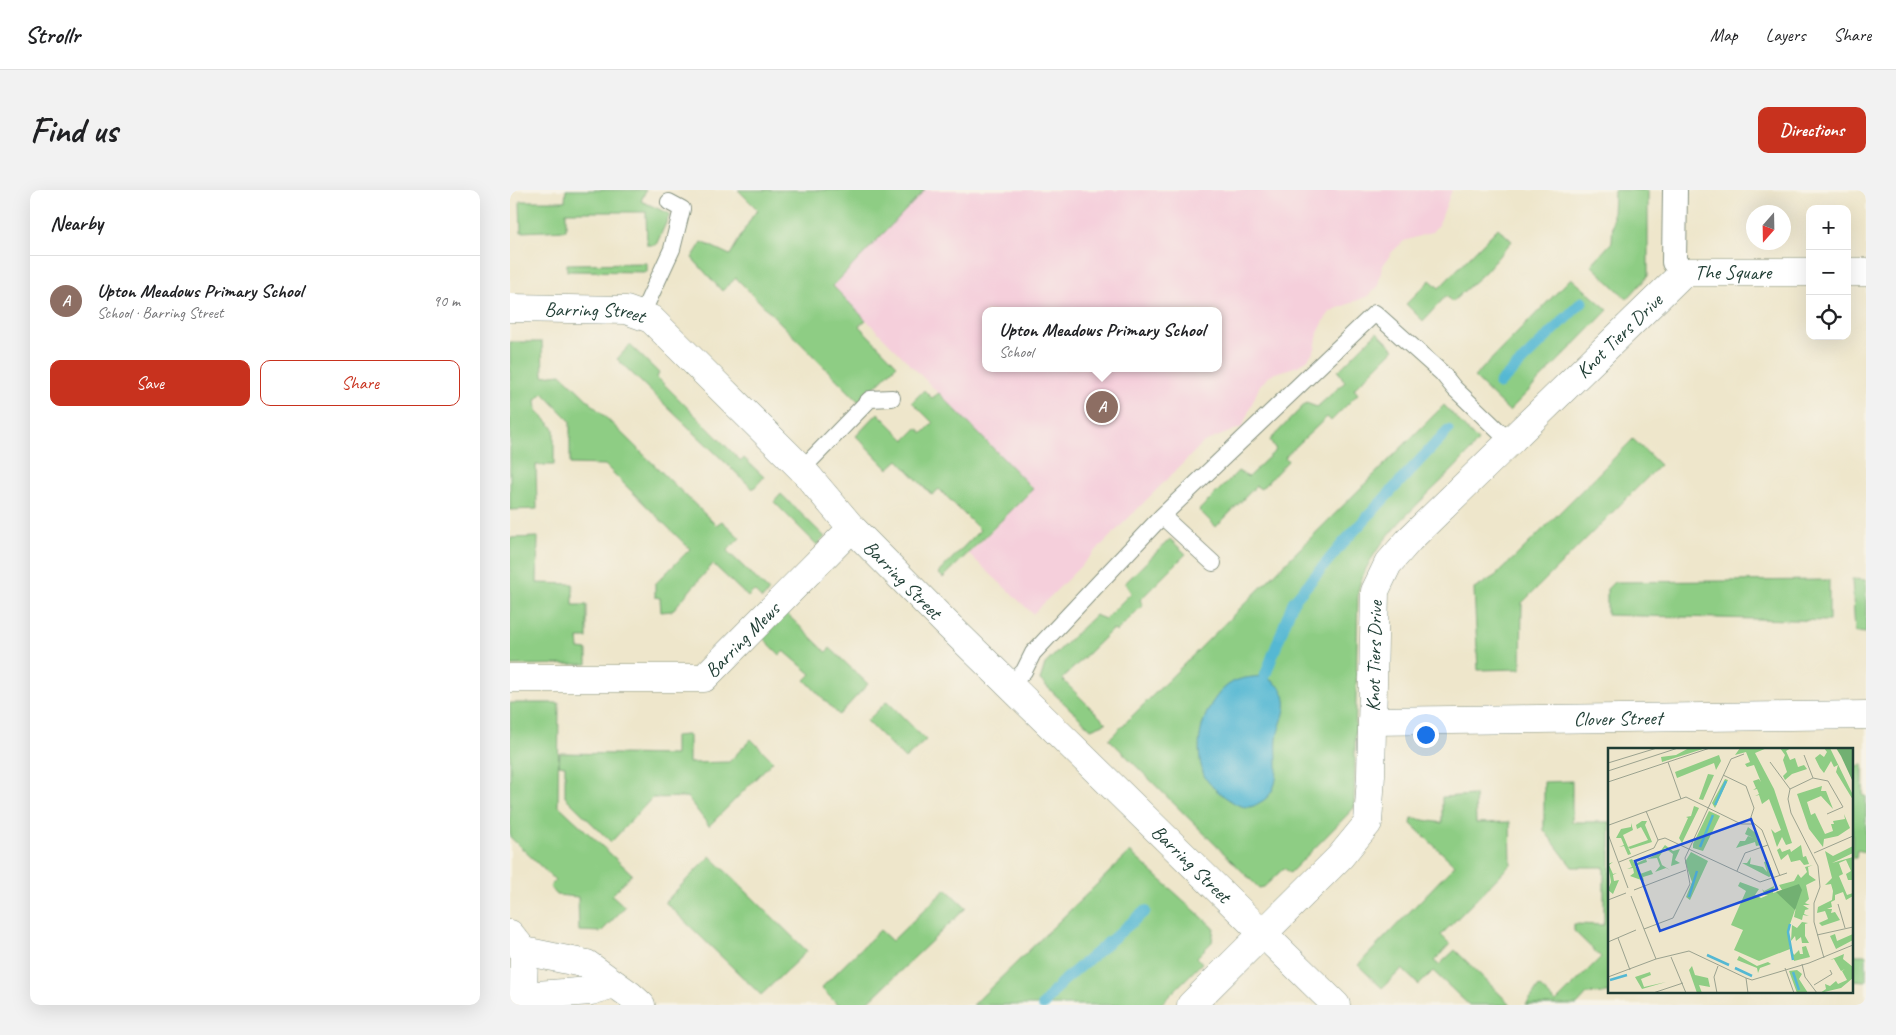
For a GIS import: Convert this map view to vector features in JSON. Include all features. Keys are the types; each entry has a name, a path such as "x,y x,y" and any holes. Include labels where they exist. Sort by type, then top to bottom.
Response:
{"street":[{"name":"The Square","path":"1674,190 1674,262 1684,272 1806,272"},
{"name":"Knot Tiers Drive","path":"1191,1005 1340,857 1368,823 1375,591 1394,558 1509,441 1684,272"},
{"path":"1851,272 1866,272"},
{"name":"Barring Street","path":"510,308 626,310 642,314 651,319 802,469 852,528 1336,1005"},
{"name":"Barring Mews","path":"510,678 704,678 852,528"},
{"name":"Clover Street","path":"1372,721 1866,715"},
{"path":"614,984 591,991 520,1000 517,943 586,964 630,994 641,1005"}],"lane":[{"path":"642,314 674,241 682,209 669,202"},
{"path":"1010,685 1024,671 1033,653 1162,516 1375,313 1442,373 1454,388 1509,441"},
{"path":"802,469 870,400 892,398"},
{"path":"1162,516 1213,563"}],"shaded area":[{"path":"738,190 1452,190 1439,224 1432,232 1404,241 1392,252 1382,267 1378,286 1368,296 1331,311 1318,333 1315,349 1308,359 1298,366 1272,374 1260,385 1242,427 1204,442 1033,614 969,554 1033,489"}],"green space":[{"path":"566,190 646,190 641,201 670,214 656,245 647,245 646,212 566,212 566,230 521,232 520,201 565,201"},
{"path":"738,190 925,190 833,286 866,320 859,326 897,365 859,402 736,278 722,291 692,258 702,242 730,255 753,215 758,210"},
{"path":"1614,190 1648,190 1648,276 1627,299 1591,265 1612,242"},
{"path":"1498,228 1512,241 1485,272 1452,302 1446,296 1423,321 1406,304 1430,280 1439,288"},
{"path":"647,263 647,272 567,271 567,264"},
{"path":"1571,278 1608,310 1509,411 1474,377"},
{"path":"1377,332 1394,349 1354,389 1358,394 1331,421 1327,417 1285,457 1288,461 1261,489 1256,486 1216,527 1199,510 1238,471 1248,477 1276,450 1270,440 1306,403 1317,407 1345,382 1338,371"},
{"path":"510,342 542,342 543,376 561,374 716,525 722,521 740,538 727,551 769,591 762,599 754,591 748,597 713,564 672,611 661,612 660,598 655,597 655,584 690,549 605,465 570,464 570,421 543,393 536,400 537,410 554,429 554,465 536,465 537,509 510,510"},
{"path":"630,345 659,373 657,377 741,461 744,458 764,477 753,489 617,359"},
{"path":"924,390 932,398 939,393 1033,489 943,578 938,573 980,530 939,489 932,495 898,460 888,469 856,436 878,413 905,440 917,428 923,433 933,423 912,402"},
{"path":"1444,405 1478,441 1463,459 1392,530 1365,570 1358,591 1354,808 1290,873 1284,868 1264,887 1259,888 1109,739"},
{"path":"1633,439 1660,465 1522,603 1521,669 1478,670 1474,589 1495,576"},
{"path":"781,494 825,537 817,545 774,502"},
{"path":"538,537 537,583 573,584 573,605 587,605 587,638 578,638 579,649 587,650 587,664 510,665 510,538"},
{"path":"1170,539 1186,554 1140,600 1143,605 1116,632 1113,629 1062,679 1106,723 1091,729 1040,680 1045,664 1095,615 1105,619 1131,593 1125,583"},
{"path":"1852,579 1866,580 1866,633 1855,632"},
{"path":"1829,580 1829,621 1607,615 1607,589 1614,582"},
{"path":"785,612 826,652 830,648 868,684 839,715 805,680 811,674 784,651 780,655 762,637"},
{"path":"887,701 926,740 905,759 867,721"},
{"path":"510,703 559,703 558,805 632,874 612,895 625,907 601,932 579,931 578,897 557,895 550,887 555,880 510,837"},
{"path":"689,735 689,763 729,762 751,739 773,761 709,826 687,797 652,798 611,842 565,797 565,766 559,765 560,753 675,755 675,736"},
{"path":"1863,765 1863,796 1866,796 1866,852 1857,850 1856,858 1854,858 1854,766"},
{"path":"1572,781 1572,822 1608,822 1608,992 1623,992 1587,994 1577,1005 1526,1005 1539,986 1556,1002 1601,957 1574,931 1574,924 1604,925 1604,867 1572,867 1544,830 1544,782"},
{"path":"1475,795 1476,823 1510,822 1511,864 1441,935 1450,944 1434,961 1439,965 1455,950 1511,1005 1469,1005 1433,971 1419,985 1402,969 1382,988 1358,965 1455,865 1411,824 1412,818 1442,823 1442,797"},
{"path":"1130,852 1214,928 1212,942 1197,957 1202,963 1160,1005 973,1005"},
{"path":"710,856 807,951 761,995 665,902"},
{"path":"946,889 966,908 865,1005 838,1005 821,988 880,930 892,941"},
{"path":"1854,955 1866,955 1866,981 1854,980"}],"water":[{"path":"1265,676 1281,689 1285,703 1284,715 1277,739 1277,775 1272,791 1267,798 1254,806 1245,807 1225,797 1214,788 1204,775 1199,751 1200,738 1206,714 1219,693 1237,680"}],"waterway":[{"path":"1499,384 1582,302"},
{"path":"1265,676 1293,602 1343,543 1448,430"},
{"path":"1043,1005 1061,983 1145,911"}],"place":[{"name":"Upton Meadows Primary School","path":"1102,407"}]}
